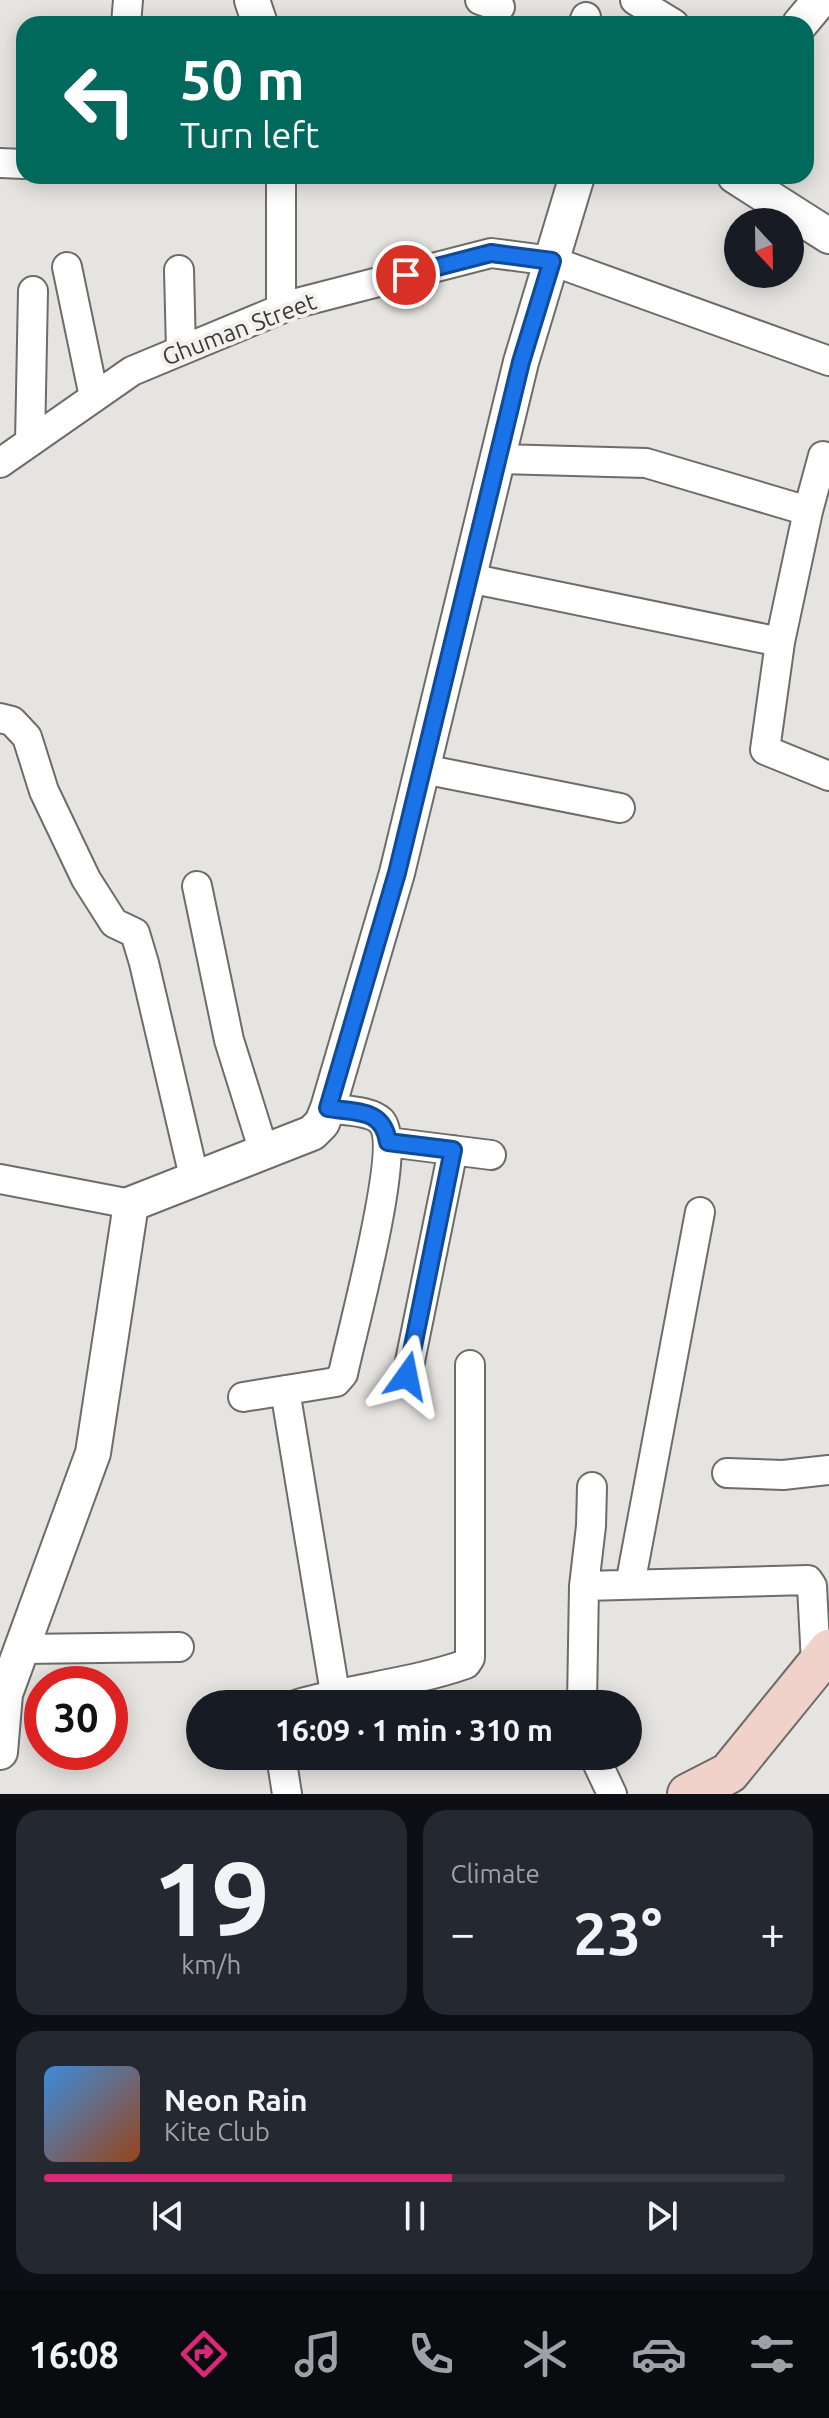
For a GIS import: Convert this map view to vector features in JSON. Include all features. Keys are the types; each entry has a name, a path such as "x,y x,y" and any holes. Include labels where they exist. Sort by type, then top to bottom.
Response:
{"main road":[{"path":"688,1794 733,1784 822,1657"}],"street":[{"path":"635,0 661,16"},
{"path":"807,16 820,0"},
{"path":"281,184 281,309"},
{"path":"0,1179 131,1204 312,1133 322,1123 397,873 521,362 575,184"},
{"path":"748,184 829,236"},
{"name":"Ghuman Street","path":"0,463 132,371 181,350 281,309 491,253 552,261 829,361"},
{"path":"67,267 94,397"},
{"path":"179,270 181,350"},
{"path":"30,442 33,291"},
{"path":"823,456 780,642 765,750 829,776"},
{"path":"498,459 646,463 808,511"},
{"path":"469,578 780,642"},
{"path":"0,718 12,721 27,737 44,791 86,879 114,923 135,933 195,1181"},
{"path":"423,769 620,808"},
{"path":"197,886 229,1040 264,1152"},
{"path":"243,1397 341,1379 378,1214 388,1142 386,1130 373,1116 328,1108"},
{"path":"388,1142 491,1155"},
{"path":"407,1376 453,1150"},
{"path":"0,1752 3,1694 93,1453 131,1204"},
{"path":"630,1585 700,1212"},
{"path":"352,1690 445,1673 466,1664 470,1658 470,1365"},
{"path":"285,1390 335,1690"},
{"path":"727,1473 783,1475 829,1470"},
{"path":"582,1690 584,1586 592,1487"},
{"path":"584,1586 808,1580 812,1586 822,1657"},
{"path":"22,1649 179,1647"},
{"path":"283,1770 287,1794"},
{"path":"601,1770 612,1794"}],"route":[{"path":"406,275 491,253 552,261 521,362 397,873 328,1108 373,1116 381,1121 388,1142 453,1150 407,1376"}]}
